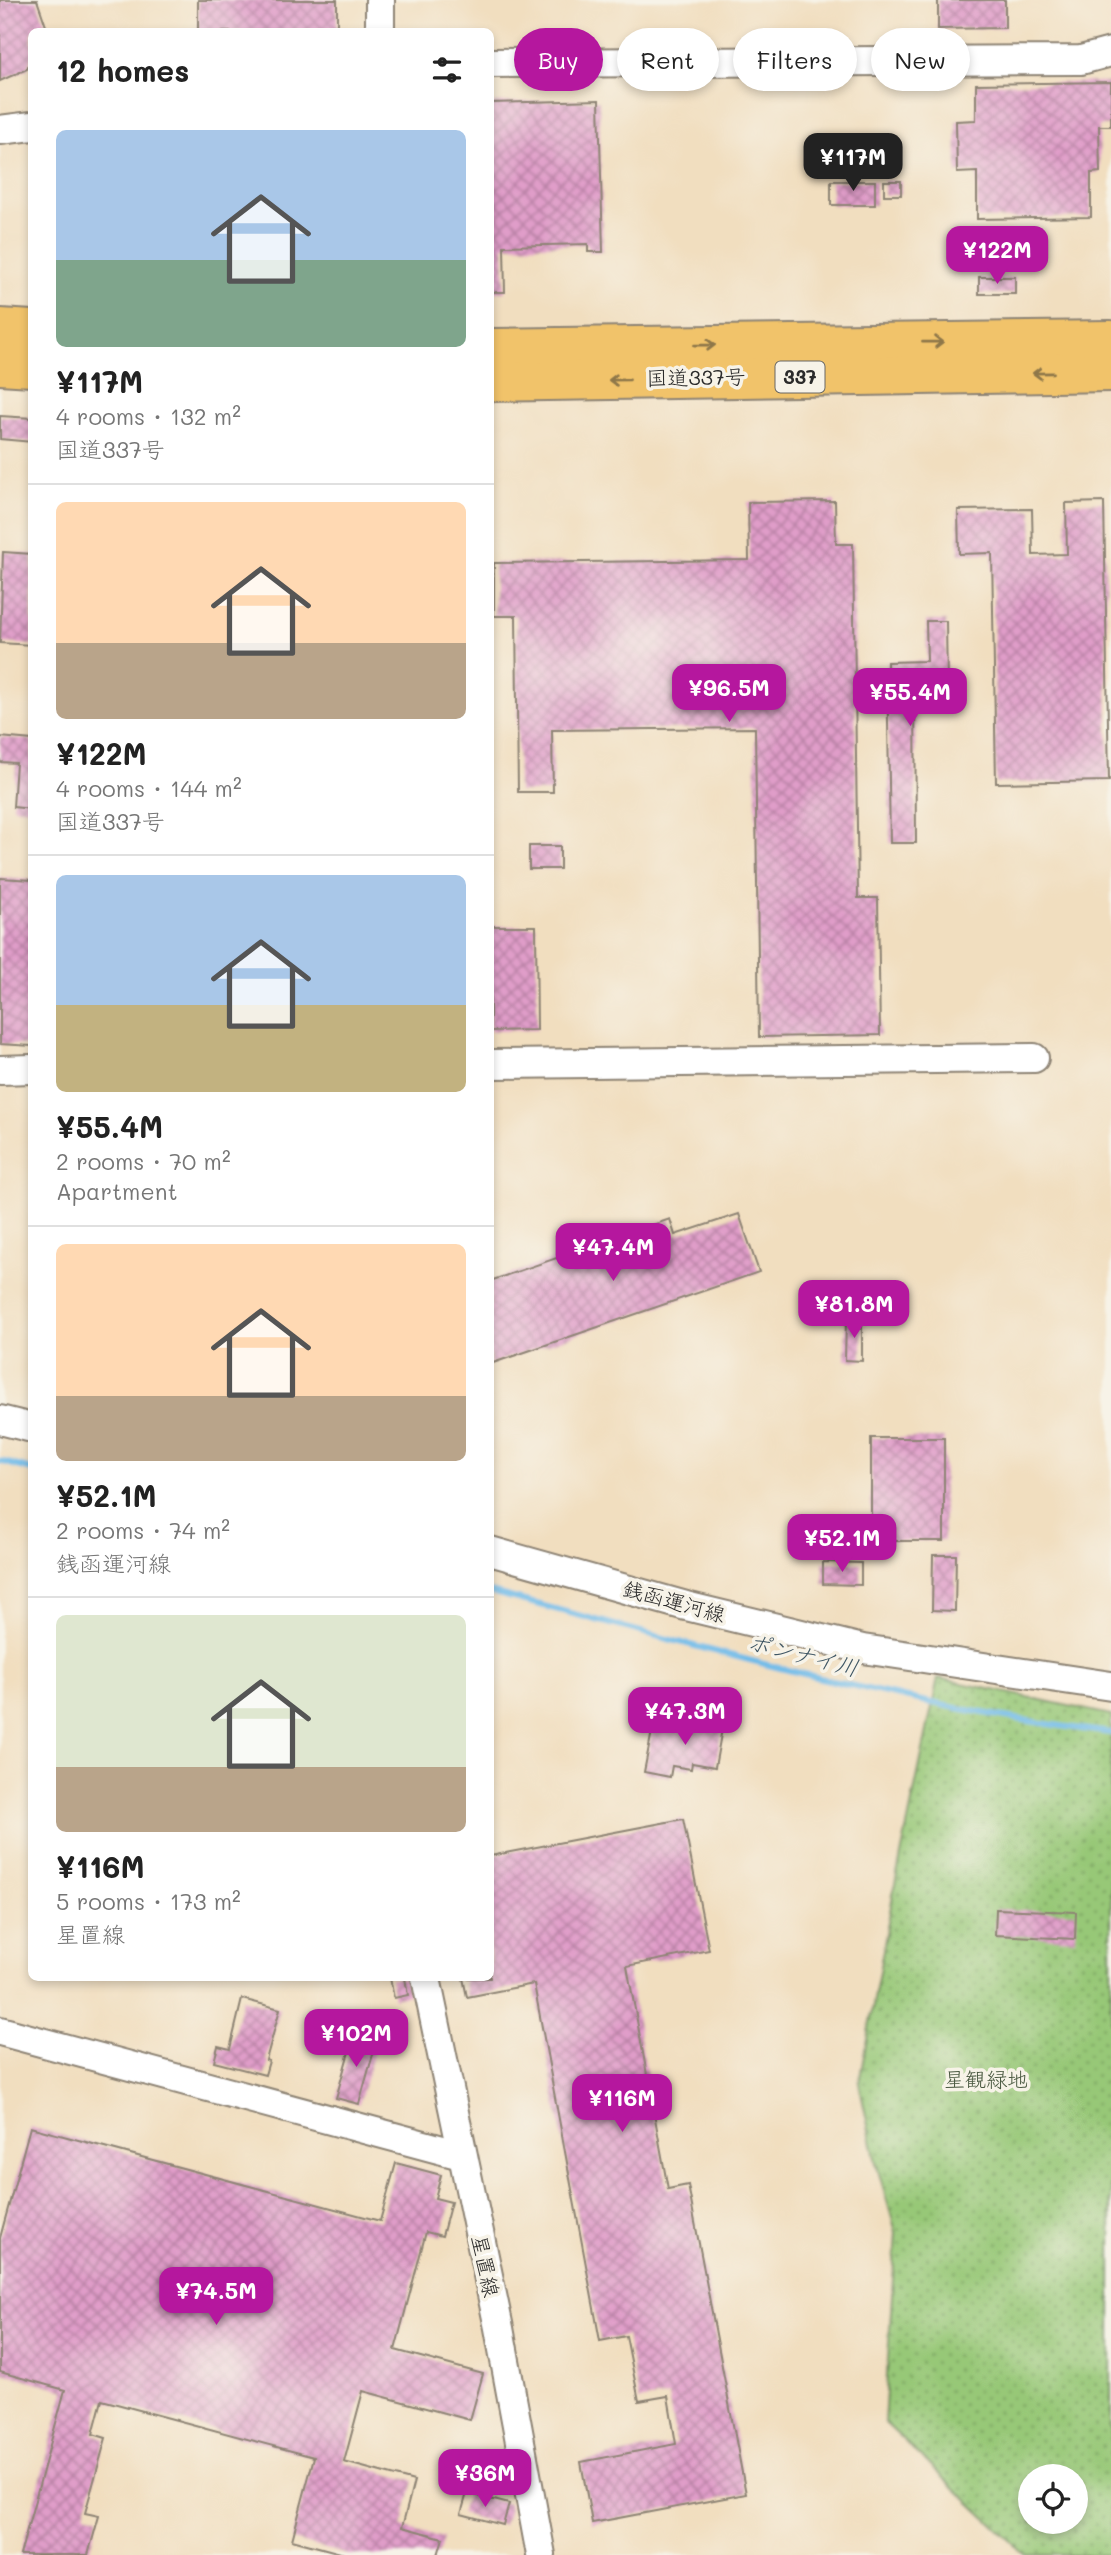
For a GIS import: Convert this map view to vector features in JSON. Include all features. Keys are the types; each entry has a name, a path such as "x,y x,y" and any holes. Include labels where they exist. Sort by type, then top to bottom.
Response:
{"highway":[{"path":"0,328 28,330"},
{"name":"国道337号","path":"494,348 1111,340"},
{"path":"0,365 28,368"},
{"name":"国道337号","path":"494,382 1111,372"}],"street":[{"path":"380,0 380,28"},
{"path":"494,64 1081,60 1111,52"},
{"path":"0,130 28,126"},
{"path":"494,1064 1034,1058"},
{"path":"0,1070 28,1069"},
{"path":"0,1420 28,1427"},
{"name":"銭函運河線","path":"494,1552 687,1606 863,1648 1025,1675 1111,1686"},
{"name":"星置線","path":"427,1981 499,2329 541,2555"},
{"path":"0,2031 461,2155"}],"green space":[{"name":"星観緑地","path":"938,1678 1111,1715 1111,2555 1026,2555 884,2422 896,2232 876,2163 859,2083 894,1889"}],"building":[{"path":"0,0 37,0 47,28 28,28 27,69 0,81"},
{"path":"198,0 337,0 337,28 198,28"},
{"path":"938,0 1005,0 1005,28 938,28"},
{"path":"1111,82 1111,126 1099,126 1100,172 1091,173 1091,217 977,219 977,172 957,173 956,121 976,120 976,84"},
{"path":"599,100 603,252 588,252 588,244 504,246 505,292 494,292 494,103"},
{"path":"831,181 875,181 875,205 831,205"},
{"path":"884,181 901,181 901,195 884,195"},
{"path":"979,277 1015,277 1015,294 979,294"},
{"path":"0,416 28,418 28,442 0,439"},
{"path":"835,501 836,544 853,544 858,898 878,898 880,1035 759,1037 755,728 552,730 553,792 518,792 516,616 494,616 494,563 749,560 748,502"},
{"path":"1104,502 1109,781 996,783 992,553 959,554 958,510 1032,509 1033,555 1067,554 1066,503"},
{"path":"3,552 28,554 28,645 0,643"},
{"path":"926,621 946,621 947,685 915,686 916,843 890,843 887,662 927,661"},
{"path":"0,737 28,740 28,809 13,807 16,763 0,762"},
{"path":"529,846 560,846 560,869 529,869"},
{"path":"0,878 28,880 28,1046 0,1044"},
{"path":"494,926 536,926 537,1030 494,1031"},
{"path":"739,1214 759,1272 494,1363 494,1280 670,1219 675,1235"},
{"path":"846,1320 862,1320 862,1361 845,1360"},
{"path":"871,1438 944,1438 944,1541 871,1541"},
{"path":"933,1555 956,1555 955,1611 932,1610"},
{"path":"823,1562 861,1563 861,1585 823,1584"},
{"path":"698,1713 724,1718 715,1767 692,1763 691,1769 672,1766 670,1777 644,1772 653,1726 694,1734"},
{"path":"683,1819 709,1950 627,1966 668,2189 688,2185 746,2494 592,2523 581,2462 676,2444 668,2396 639,2401 626,2336 600,2341 534,1984 467,1997 464,1981 494,1981 494,1855"},
{"path":"996,1909 1076,1912 1075,1939 995,1935"},
{"path":"391,1981 406,1981 408,1995 394,1998"},
{"path":"242,1999 280,2009 266,2060 269,2061 265,2075 214,2062 218,2046 230,2049"},
{"path":"354,2034 377,2040 359,2104 336,2098"},
{"path":"30,2127 380,2221 396,2163 441,2175 435,2198 451,2202 442,2236 426,2232 395,2350 483,2374 470,2420 363,2391 344,2462 414,2481 402,2527 443,2538 438,2555 348,2555 292,2540 314,2457 102,2400 93,2434 106,2438 85,2513 99,2516 88,2555 20,2555 65,2390 0,2372 0,2238"},
{"path":"467,2493 509,2504 503,2525 461,2514"}],"waterway":[{"name":"ポンナイ川","path":"0,1461 28,1469"},
{"name":"ポンナイ川","path":"494,1593 876,1691 1032,1722 1111,1733"}]}
